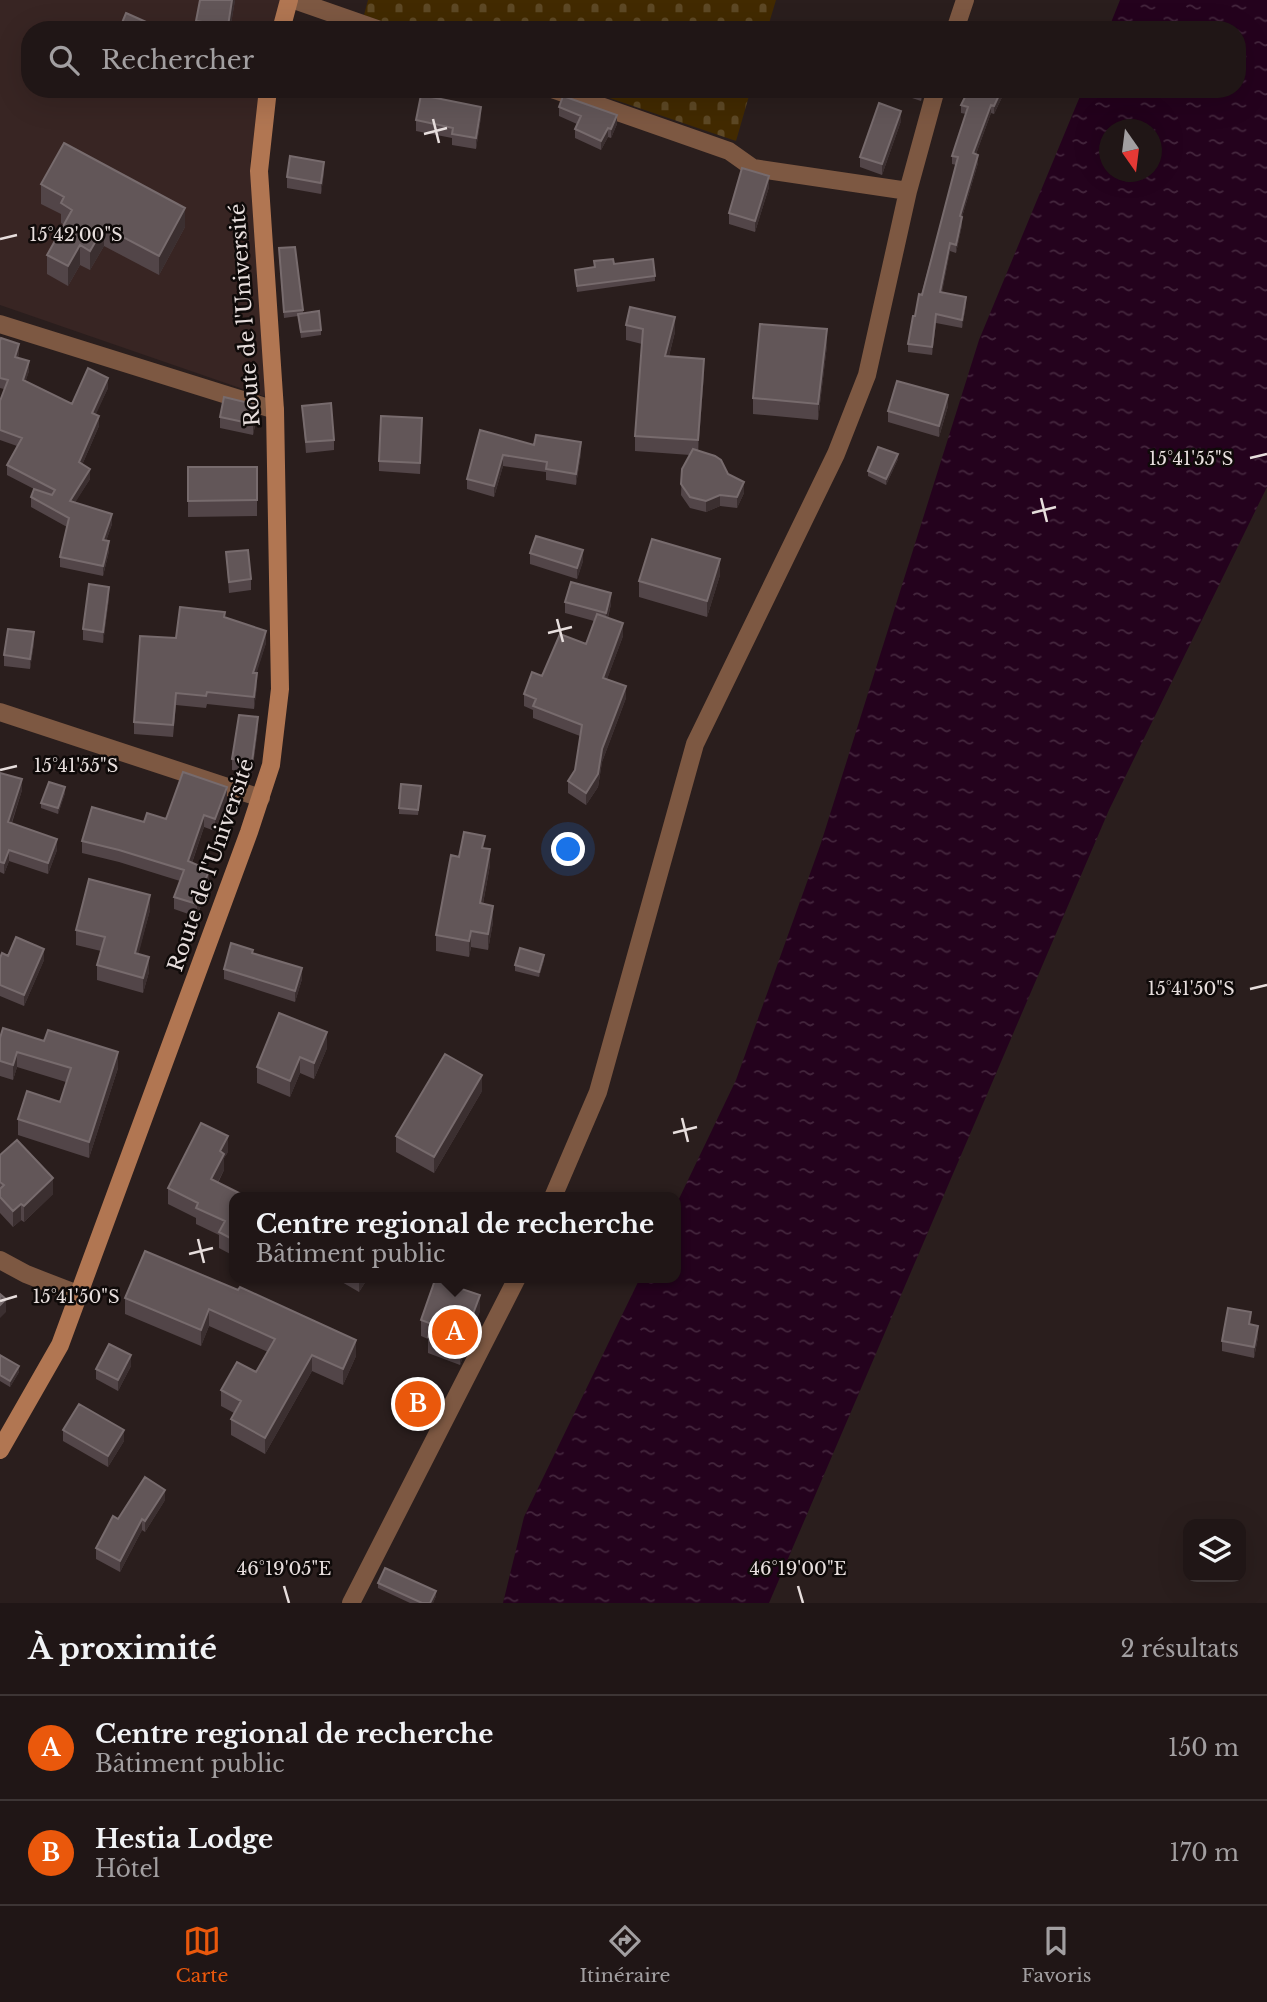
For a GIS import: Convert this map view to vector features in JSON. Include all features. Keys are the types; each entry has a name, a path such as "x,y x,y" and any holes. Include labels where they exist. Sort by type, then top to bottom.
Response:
{"street":[{"path":"283,21 289,0"},
{"path":"295,0 354,21"},
{"path":"958,21 965,0"},
{"name":"Route de l'Université","path":"0,1450 61,1345 271,765 281,690 275,410 259,171 266,98"},
{"path":"578,98 729,151 754,169 908,191"},
{"path":"555,1192 598,1092 695,744 836,454 867,375 908,191 934,98"},
{"path":"0,324 275,410"},
{"path":"0,712 261,798"},
{"path":"0,1260 26,1274 80,1295"},
{"path":"351,1603 514,1283"}],"shaded area":[{"path":"0,0 280,0 276,21 21,21 21,98 262,98 250,161 272,399 0,305"}],"green space":[{"path":"368,0 776,0 770,21 381,21 364,15"},
{"path":"609,98 748,98 736,141"}],"water":[{"path":"1120,0 1267,0 1267,487 1109,810 769,1603 503,1603 524,1517 638,1283 681,1283 681,1195 736,1080 821,843 979,340 1079,98 1246,98 1246,21 1112,21"}],"building":[{"path":"200,0 232,0 229,21 196,21"},
{"path":"126,13 144,21 123,21"},
{"path":"420,98 436,98 481,107 476,138 452,134 453,128 416,120"},
{"path":"562,98 569,98 617,115 611,129 608,128 601,141 575,129 581,116 559,107"},
{"path":"964,98 998,98 994,106 991,105 973,153 978,155 960,216 962,217 956,245 950,243 940,292 966,297 962,320 936,314 932,347 908,344 913,316 919,294 922,295 958,157 952,156 968,107 961,105"},
{"path":"879,103 901,111 882,164 860,157"},
{"path":"64,143 185,208 159,256 104,227 90,251 80,245 68,266 47,255 72,210 61,203 64,197 41,184"},
{"path":"290,156 324,162 321,183 287,177"},
{"path":"742,168 769,176 755,221 729,213"},
{"path":"295,247 303,310 284,312 279,248"},
{"path":"613,259 614,264 653,259 655,276 577,286 575,270 595,267 594,261"},
{"path":"630,307 675,317 665,356 704,359 698,440 635,436 643,329 626,325"},
{"path":"319,311 321,330 301,332 298,314"},
{"path":"760,324 827,329 818,404 753,398"},
{"path":"1,338 19,344 15,357 29,361 23,380 72,404 88,368 108,378 92,413 99,416 79,462 90,469 70,501 112,514 103,540 109,541 103,566 60,557 69,518 31,497 34,489 52,495 55,490 7,465 22,438 0,430 0,401 8,380 0,378"},
{"path":"897,381 948,395 939,426 888,411"},
{"path":"224,397 257,405 253,424 220,417"},
{"path":"331,403 334,440 306,442 302,406"},
{"path":"381,416 422,418 420,463 379,461"},
{"path":"480,430 534,445 536,435 581,442 576,474 546,469 547,462 503,455 494,486 467,479"},
{"path":"878,447 898,454 886,479 868,471"},
{"path":"693,449 715,456 721,460 728,474 744,482 737,497 720,495 706,501 690,497 681,484 682,469"},
{"path":"188,467 257,467 257,500 188,501"},
{"path":"536,536 583,550 577,568 530,553"},
{"path":"652,539 720,559 707,601 639,581"},
{"path":"248,550 251,579 229,582 226,552"},
{"path":"571,582 611,593 606,613 565,602"},
{"path":"89,584 109,587 103,632 83,629"},
{"path":"180,607 225,612 224,617 266,631 253,673 257,673 254,697 207,692 206,696 176,693 173,725 134,722 140,636 176,638"},
{"path":"597,614 623,623 603,678 626,686 602,749 598,774 586,793 568,781 575,770 582,725 533,706 536,699 524,694 532,672 542,676 560,634 586,644"},
{"path":"8,629 34,632 30,659 4,655"},
{"path":"239,715 258,717 252,762 232,759"},
{"path":"183,772 227,787 215,819 204,815 188,861 209,870 197,904 174,897 184,870 82,841 92,807 144,822 147,813 166,819"},
{"path":"0,773 22,779 8,822 57,839 48,863 9,850 4,863 0,862"},
{"path":"49,782 65,787 58,808 41,803"},
{"path":"401,784 421,786 418,810 399,808"},
{"path":"464,832 485,836 482,848 490,849 480,903 493,906 488,934 471,931 469,941 436,935 451,855 459,857"},
{"path":"89,879 150,895 135,953 149,957 143,978 97,965 105,937 76,930"},
{"path":"16,937 44,949 24,995 0,985 0,958 2,953 8,956"},
{"path":"231,943 253,950 252,953 302,968 295,991 224,969"},
{"path":"520,948 544,955 539,972 515,965"},
{"path":"279,1013 327,1032 314,1063 300,1057 290,1081 257,1067"},
{"path":"3,1028 44,1041 48,1030 118,1052 89,1142 18,1119 27,1091 60,1102 71,1068 17,1052 13,1065 0,1061"},
{"path":"445,1054 482,1075 434,1157 396,1136"},
{"path":"201,1123 228,1136 220,1151 224,1154 211,1179 237,1192 229,1192 229,1237 219,1232 225,1221 196,1208 198,1203 168,1188"},
{"path":"17,1140 53,1178 24,1206 21,1204 13,1211 0,1197 0,1189 4,1185 0,1182 0,1155"},
{"path":"145,1251 238,1290 240,1287 356,1340 343,1369 312,1355 265,1438 231,1419 241,1401 221,1390 237,1362 256,1372 275,1339 209,1309 201,1330 125,1298"},
{"path":"434,1283 444,1283 480,1295 460,1349 428,1337 432,1324 421,1320"},
{"path":"0,1294 6,1299 0,1305"},
{"path":"1228,1308 1251,1312 1249,1324 1258,1326 1254,1347 1222,1341"},
{"path":"109,1344 131,1355 118,1380 96,1369"},
{"path":"0,1355 19,1366 10,1381 0,1375"},
{"path":"79,1404 124,1430 108,1456 63,1430"},
{"path":"145,1477 165,1490 145,1521 142,1519 120,1561 96,1548 113,1516 118,1519"},
{"path":"385,1568 436,1591 430,1603 422,1603 378,1583"}],"place":[{"name":"Centre regional de recherche","path":"455,1332"},
{"name":"Hestia Lodge","path":"418,1404"}]}
